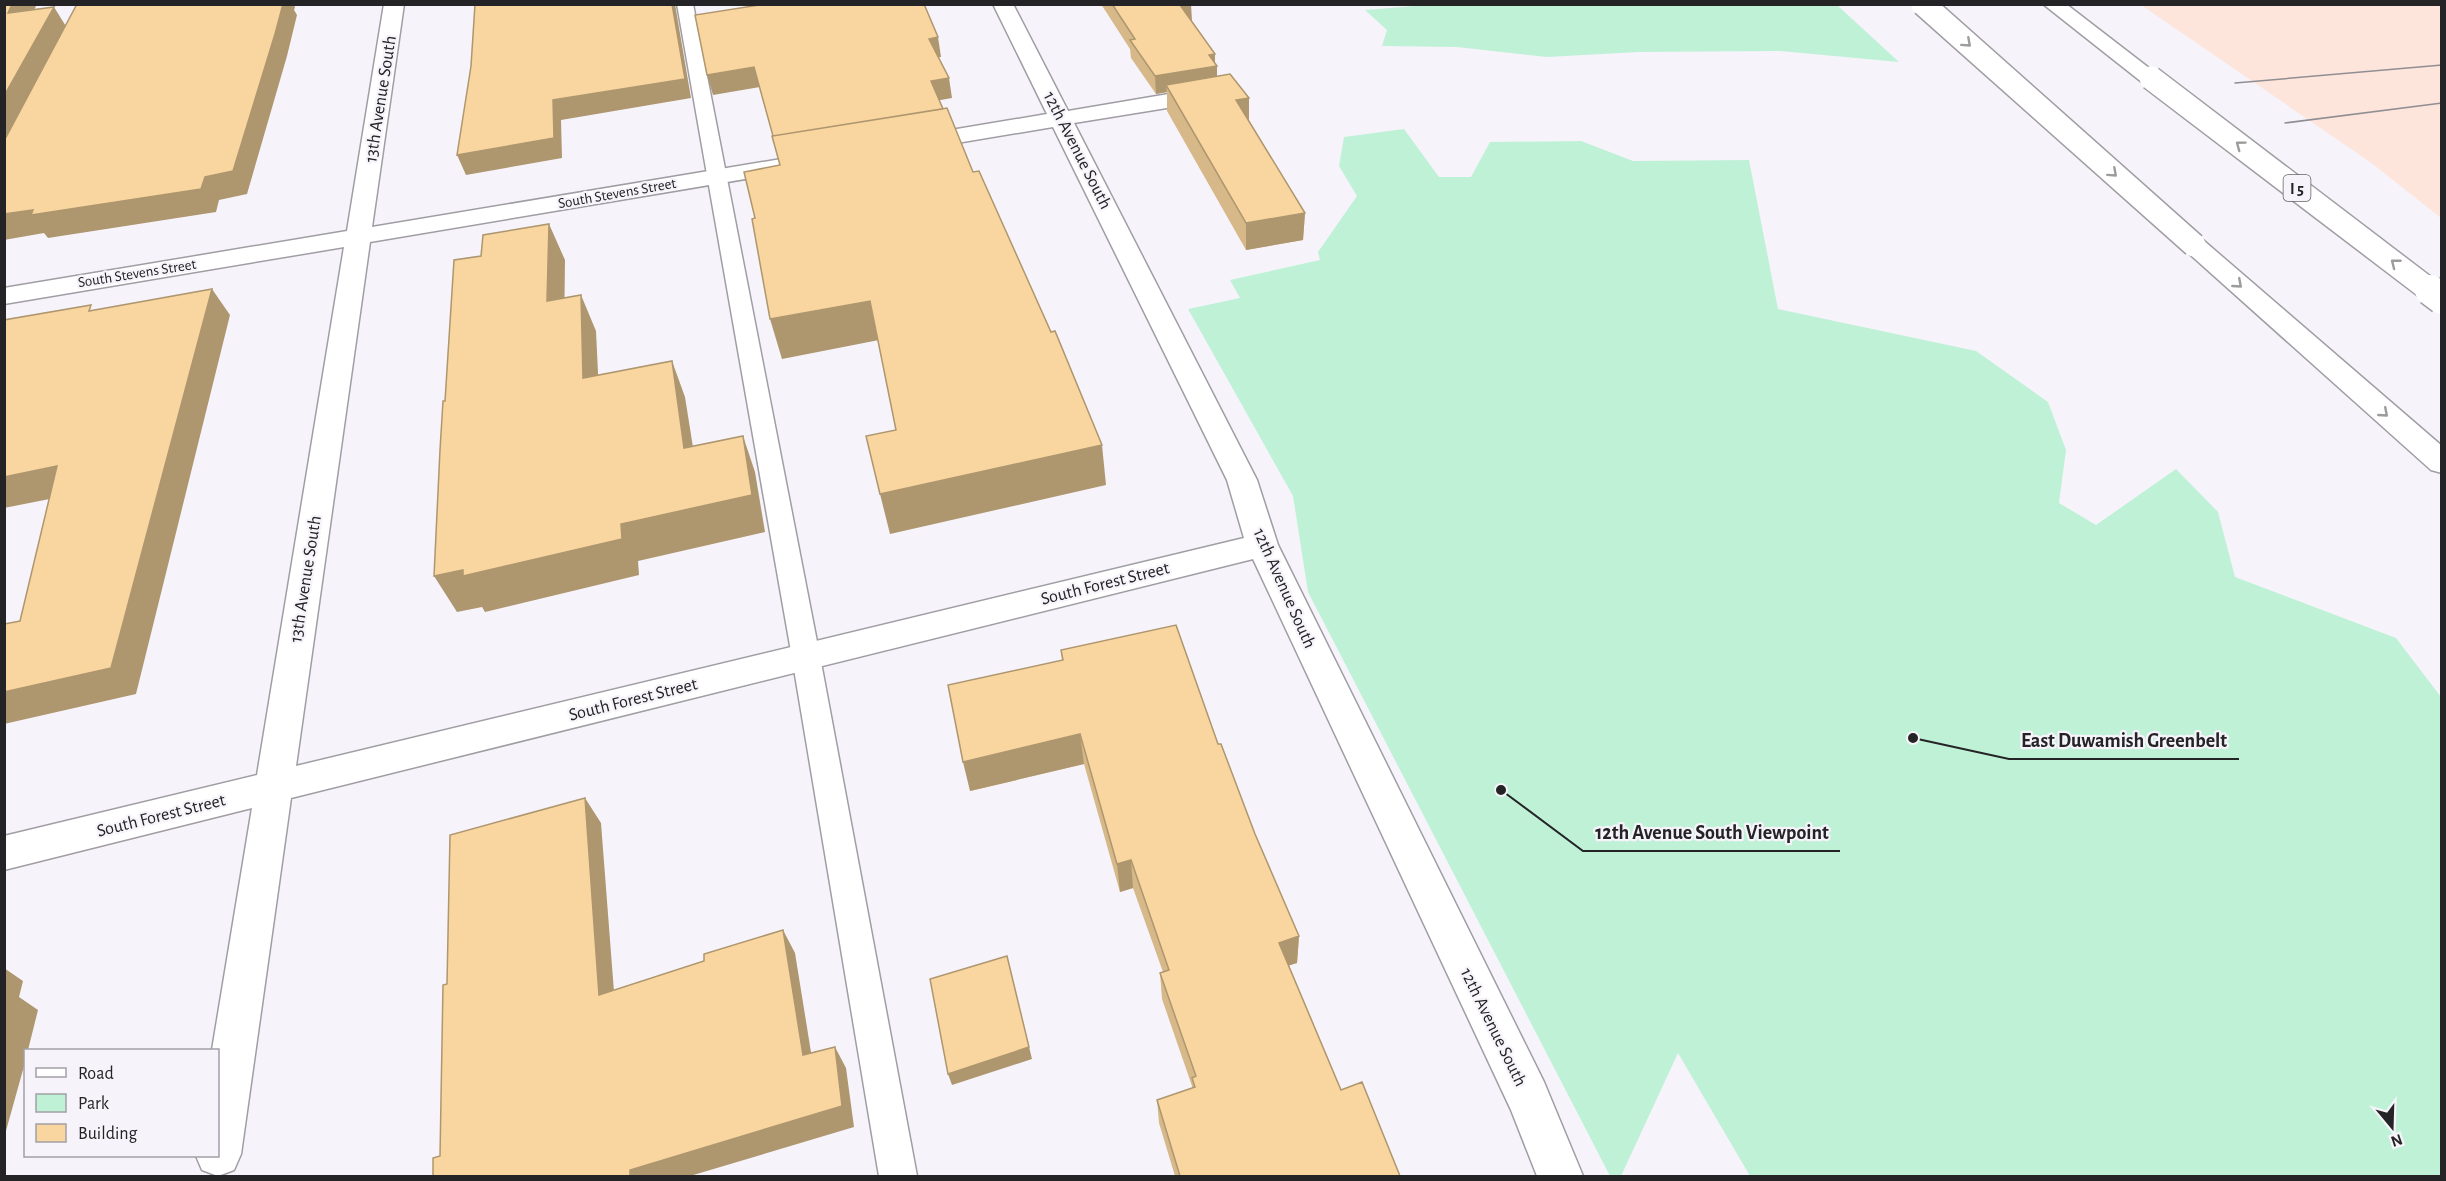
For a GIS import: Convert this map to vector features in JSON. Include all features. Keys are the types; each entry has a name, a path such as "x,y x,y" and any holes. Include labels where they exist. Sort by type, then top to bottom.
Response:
{"main road":[{"name":"13th Avenue South","path":"219,1142 394,4"},
{"name":"12th Avenue South","path":"1003,4 1063,119 1242,480 1262,545 1528,1098 1560,1176"},
{"path":"1923,4 2442,464"},
{"name":"I 5","path":"2053,4 2442,299"},
{"path":"2081,4 2151,78"},
{"path":"891,147 1229,91"},
{"name":"South Stevens Street","path":"4,296 822,159"},
{"name":"South Forest Street","path":"4,853 1262,545"},
{"name":"13th Avenue South","path":"214,1176 217,1157"}],"lane":[{"path":"685,4 806,657 898,1176"}],"shaded area":[{"path":"2141,5 2441,5 2441,218 2370,162"}],"green space":[{"path":"1427,5 1837,5 1899,62 1780,51 1639,52 1547,57 1457,47 1382,46 1387,30 1365,10"},
{"path":"1404,129 1439,177 1471,177 1490,142 1581,141 1633,161 1749,160 1778,309 1976,351 2048,402 2066,450 2059,503 2096,525 2176,469 2218,512 2235,577 2396,638 2441,697 2441,1176 1750,1176 1678,1053 1621,1176 1610,1176 1308,592 1293,496 1188,309 1240,298 1230,280 1320,260 1318,252 1357,196 1339,166 1344,137"}],"building":[{"path":"4,4 12,4 8,13 54,7 4,96"},
{"path":"77,4 283,4 233,171 205,177 201,189 31,215 33,210 4,214 4,141"},
{"path":"475,4 672,4 685,79 553,100 554,138 457,155 471,66"},
{"path":"766,4 924,4 938,37 929,39 949,78 931,81 943,109 773,136 754,67 707,75 695,15"},
{"path":"1112,4 1182,4 1180,5 1215,54 1209,55 1217,66 1155,76 1130,40 1135,39"},
{"path":"1230,74 1249,98 1236,100 1305,213 1246,223 1166,85"},
{"path":"947,108 973,172 979,171 1051,332 1055,331 1102,445 880,494 866,436 896,430 870,301 770,319 752,219 755,218 744,172 780,165 772,136"},
{"path":"549,224 547,301 581,295 583,378 672,361 684,448 743,436 752,495 621,524 622,539 463,576 463,570 434,576 443,401 445,401 454,260 481,256 483,235"},
{"path":"212,289 111,668 4,692 4,624 20,621 57,466 4,477 4,320 91,305 89,311"},
{"path":"1176,625 1218,744 1221,744 1255,834 1299,936 1279,943 1341,1090 1362,1082 1400,1176 1180,1176 1157,1100 1195,1087 1192,1078 1196,1076 1160,973 1169,970 1131,860 1117,864 1080,734 963,762 948,685 1063,660 1061,650"},
{"path":"585,798 599,995 704,961 704,954 783,930 803,1055 835,1047 842,1106 630,1170 630,1176 433,1176 433,1158 440,1156 443,985 447,984 450,835"},
{"path":"1007,956 1029,1047 948,1074 930,979"}],"tram line":[{"path":"2235,83 2442,65"},
{"path":"2285,123 2442,103"}],"place":[{"name":"East Duwamish Greenbelt","path":"1913,738"},
{"name":"12th Avenue South Viewpoint","path":"1501,790"}]}
